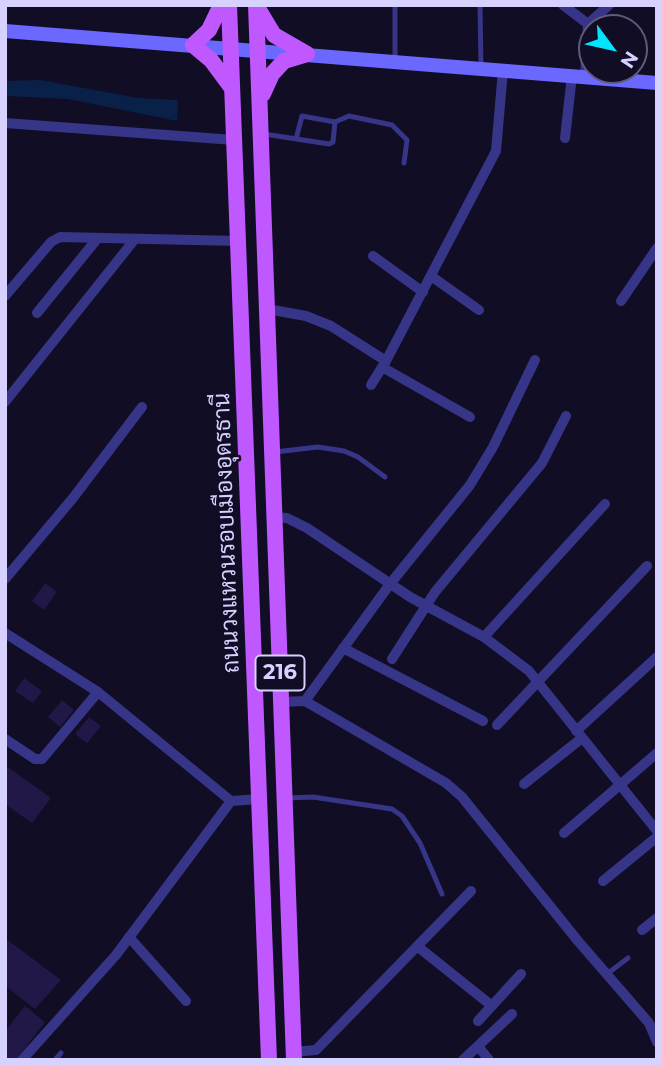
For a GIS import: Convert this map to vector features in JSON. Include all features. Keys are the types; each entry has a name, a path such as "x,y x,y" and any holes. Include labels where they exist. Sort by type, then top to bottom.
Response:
{"main road":[{"path":"221,5 209,30 193,45 211,60 230,87"},
{"name":"ถนนวงแหวนรอบเมืองอุดรธานี","path":"229,5 230,87 270,1060"},
{"path":"257,5 274,35 307,54"},
{"name":"ถนนวงแหวนรอบเมืองอุดรธานี","path":"257,5 293,1056"},
{"path":"261,99 272,74 284,61 307,54"}],"street":[{"path":"563,5 578,16"},
{"path":"5,31 578,76"},
{"path":"371,385 432,276 496,151 503,71"},
{"path":"565,138 578,80"},
{"path":"5,123 234,140"},
{"path":"5,296 51,242 60,237 238,241"},
{"path":"37,313 97,239"},
{"path":"5,402 135,239"},
{"path":"621,301 657,248"},
{"path":"373,256 423,292"},
{"path":"432,276 479,310"},
{"path":"267,309 306,316 331,326 384,364 470,417"},
{"path":"305,701 390,584 470,485 493,447 535,360"},
{"path":"5,579 73,498 142,407"},
{"path":"392,659 435,592 542,463 566,416"},
{"path":"484,637 605,504"},
{"path":"274,517 297,522 427,608 484,637 537,679 657,831"},
{"path":"497,724 647,566"},
{"path":"5,632 98,692 231,801 260,799"},
{"path":"343,648 484,721"},
{"path":"524,783 579,735 657,657"},
{"path":"5,739 35,759 42,759 98,692"},
{"path":"281,702 305,701 446,783 462,797 649,1023 657,1042"},
{"path":"564,832 657,752"},
{"path":"22,1060 129,937 231,801"},
{"path":"603,881 657,837"},
{"path":"293,1056 316,1050 471,891"},
{"path":"642,930 657,918"},
{"path":"129,937 186,1000"},
{"path":"417,946 492,1006"},
{"path":"478,1021 521,974"},
{"path":"463,1060 512,1014"},
{"path":"478,1046 489,1060"}],"lane":[{"path":"395,5 395,62"},
{"path":"480,5 481,69"},
{"path":"296,139 302,116 335,122 349,116 392,125 407,140 404,163"},
{"path":"260,134 332,144 335,122"},
{"path":"272,453 318,447 344,451 358,457 385,477"},
{"path":"284,798 313,797 392,809 402,816 420,843 442,894"},
{"path":"607,974 628,958"},
{"path":"55,1060 61,1053"}],"water":[{"path":"40,80 138,98 178,100 177,121 68,99 5,96 5,81"}],"building":[{"path":"45,583 57,592 44,610 32,601"},
{"path":"24,678 42,691 33,703 15,691"},
{"path":"62,700 74,710 60,727 48,717"},
{"path":"89,717 101,726 87,743 75,734"},
{"path":"5,765 51,798 32,823 5,804"},
{"path":"5,938 61,980 35,1009 5,986"},
{"path":"25,1006 45,1022 16,1060 5,1060 5,1031"}]}
